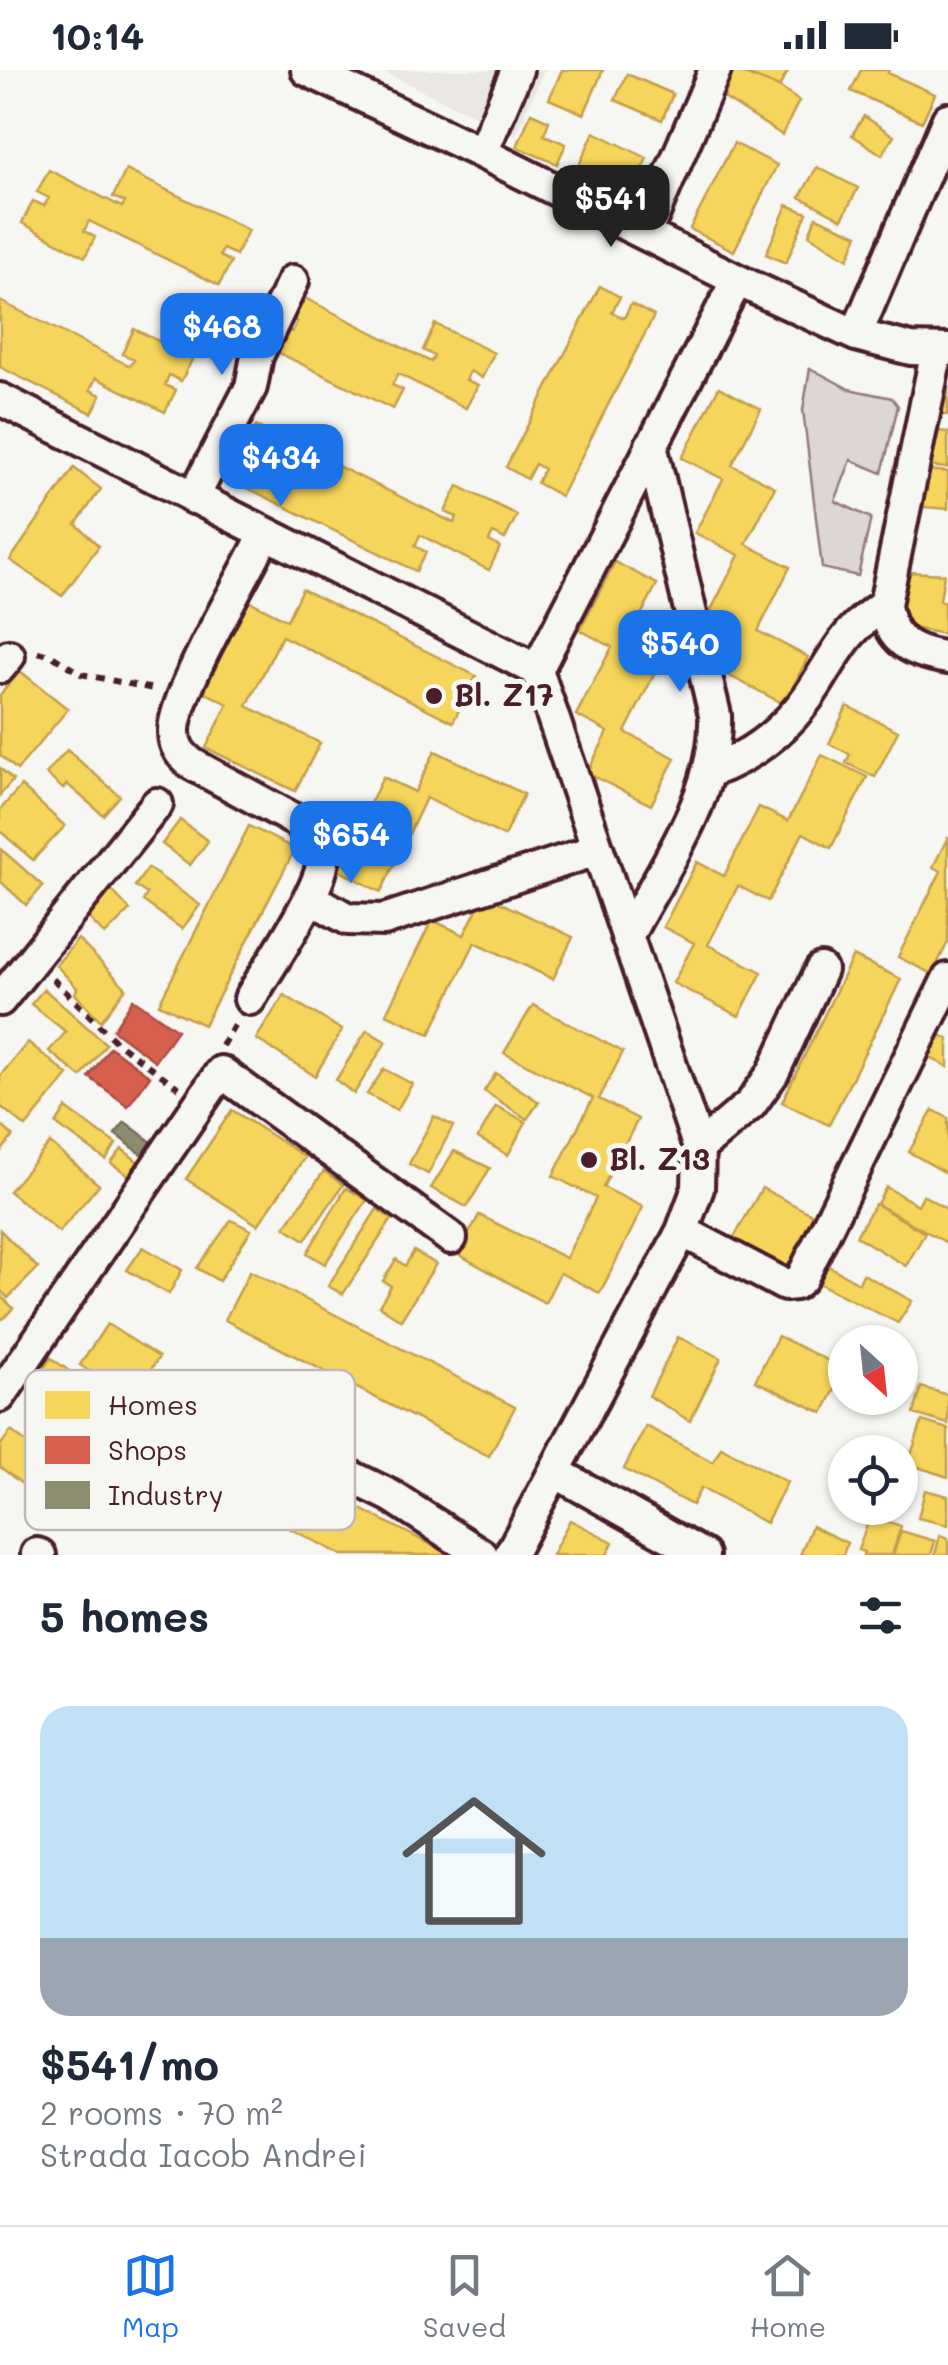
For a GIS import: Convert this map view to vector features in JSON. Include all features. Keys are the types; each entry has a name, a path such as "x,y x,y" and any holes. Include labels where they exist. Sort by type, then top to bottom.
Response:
{"street":[{"path":"308,70 856,336 881,344 942,350 885,604 887,621 898,640 921,652 948,658"},
{"path":"482,153 517,70"},
{"path":"645,234 715,70"},
{"path":"856,336 948,119"},
{"path":"536,670 736,280"},
{"path":"193,498 252,387 257,356 294,281"},
{"path":"0,399 536,670 699,1148 698,1188 682,1231 510,1555"},
{"path":"626,937 711,771 716,744 715,716 650,445"},
{"path":"250,999 308,897 323,865 323,846 315,830 192,764 181,755 174,729 184,694 266,534"},
{"path":"711,771 758,748 814,688 839,644 860,620 885,604"},
{"path":"0,1000 157,804"},
{"path":"308,897 348,919 384,920 596,850"},
{"path":"699,1148 751,1104 772,1073 821,970"},
{"path":"682,1231 785,1286 796,1284 948,979"},
{"path":"0,1396 221,1072 451,1238"},
{"path":"555,1472 703,1555"},
{"path":"355,1478 391,1496 482,1555"}],"path":[{"path":"4,662 29,649 52,656 93,678 184,694"},
{"path":"32,959 116,1042 200,1104"},
{"path":"221,1072 222,1045 250,999"}],"shaded area":[{"path":"379,70 544,70 516,135"},
{"path":"810,368 849,389 892,398 898,406 882,473 851,460 835,501 871,518 858,576 822,568 803,410"}],"building: Homes":[{"path":"562,70 603,70 584,114 549,99"},
{"path":"733,70 779,87 799,101 782,135 724,98"},
{"path":"738,70 789,70 779,87"},
{"path":"861,70 889,70 888,73 935,94 922,122 851,91"},
{"path":"627,74 673,94 662,120 615,100"},
{"path":"531,113 549,121 544,135 566,144 557,164 517,147"},
{"path":"864,116 894,136 882,155 852,135"},
{"path":"594,132 647,158 629,197 576,172"},
{"path":"734,143 777,165 734,251 690,229"},
{"path":"817,167 858,188 842,219 800,197"},
{"path":"49,170 122,207 125,202 113,197 126,170 248,230 236,255 223,249 220,256 231,262 219,285 89,221 84,231 95,237 85,257 22,223 33,201 44,206 49,198 37,192"},
{"path":"787,205 807,213 786,263 766,254"},
{"path":"816,217 858,235 848,259 809,235"},
{"path":"600,286 620,297 612,312 624,318 631,304 654,316 561,496 537,483 544,469 535,464 527,479 506,467"},
{"path":"297,294 431,362 434,356 423,350 435,324 494,353 482,378 470,371 466,380 478,385 466,408 398,374 392,385 403,390 393,409 269,348 281,326 292,332 297,322 286,317"},
{"path":"0,301 130,366 134,360 122,354 134,329 193,358 181,381 169,375 165,385 176,390 165,412 96,378 90,390 101,395 92,413 0,367"},
{"path":"940,378 948,378 948,415 936,414"},
{"path":"719,387 761,409 732,465 775,487 746,544 790,567 758,631 808,657 784,704 720,671 741,631 709,614 739,555 695,533 723,479 682,458"},
{"path":"256,426 454,523 457,517 445,512 458,486 517,515 505,539 493,533 489,541 500,547 489,570 420,535 415,546 426,552 416,571 229,479 240,457 252,463 256,453 245,448"},
{"path":"930,430 948,432 948,468 926,466"},
{"path":"74,468 101,489 76,524 99,546 62,596 10,560"},
{"path":"916,469 948,472 948,509 913,506"},
{"path":"615,562 657,584 623,650 658,667 625,732 675,758 651,805 587,773 608,732 576,715 612,647 580,630"},
{"path":"910,572 944,574 940,601 944,602 944,634 912,628 902,611"},
{"name":"Bl. Z17","path":"302,589 476,676 453,722 282,636 247,706 320,743 295,791 206,748 228,704 198,689 243,598 287,620"},
{"path":"20,671 68,709 17,770 0,755 0,695"},
{"path":"847,706 898,731 875,777 846,763 850,754 829,744"},
{"path":"67,750 120,796 103,815 67,784 63,789 46,774"},
{"path":"435,751 524,794 504,836 426,798 381,892 338,870 383,777 415,792"},
{"path":"822,755 867,777 831,848 803,833 768,901 738,886 708,945 762,972 739,1016 673,983 694,943 663,927 697,862 724,876 759,807 788,821"},
{"path":"0,768 13,780 0,795"},
{"path":"21,786 65,826 33,860 0,831 0,810"},
{"path":"180,820 208,841 190,865 162,844"},
{"path":"249,826 295,849 204,1025 159,1004"},
{"path":"948,837 948,942 932,974 898,957 941,871 933,867"},
{"path":"1,849 43,886 26,905 0,881"},
{"path":"148,868 200,905 182,929 143,901 147,894 135,886"},
{"path":"105,883 130,910 105,935 82,911"},
{"path":"484,895 573,937 553,979 475,942 430,1034 386,1014 432,920 464,935"},
{"path":"78,939 126,988 101,1021 75,994 77,988 56,965"},
{"path":"853,956 901,979 829,1125 782,1102"},
{"path":"44,989 106,1044 81,1077 49,1051 66,1032 31,1004"},
{"path":"284,995 342,1030 315,1076 256,1039"},
{"name":"Bl. Z13","path":"533,1005 623,1052 599,1099 638,1119 603,1187 643,1207 600,1293 560,1273 545,1303 458,1254 479,1215 566,1258 596,1198 553,1176 593,1098 504,1053"},
{"path":"367,1030 386,1042 354,1094 336,1080"},
{"path":"938,1034 948,1039 948,1067 927,1056"},
{"path":"28,1042 68,1075 26,1127 0,1106 0,1076"},
{"path":"384,1069 412,1084 397,1110 367,1094"},
{"path":"496,1073 539,1102 527,1119 484,1091"},
{"path":"496,1106 526,1122 508,1155 478,1138"},
{"path":"66,1108 116,1144 106,1160 56,1124"},
{"path":"232,1110 305,1157 258,1225 186,1179"},
{"path":"933,1110 948,1118 948,1174 909,1152"},
{"path":"434,1116 453,1126 428,1174 409,1164"},
{"path":"0,1124 13,1136 0,1153"},
{"path":"50,1143 99,1185 59,1232 9,1191"},
{"path":"122,1149 141,1164 131,1177 111,1163"},
{"path":"454,1151 490,1168 467,1207 431,1188"},
{"path":"324,1171 343,1185 305,1240 285,1227"},
{"path":"886,1187 918,1205 923,1195 948,1210 947,1243 877,1204"},
{"path":"346,1188 367,1200 325,1264 307,1253"},
{"path":"762,1188 819,1218 792,1271 733,1239"},
{"path":"875,1204 925,1233 906,1266 856,1236"},
{"path":"377,1209 392,1219 343,1294 328,1286"},
{"path":"231,1220 251,1230 219,1281 197,1268"},
{"path":"0,1230 38,1268 8,1298 0,1290"},
{"path":"143,1247 182,1270 169,1294 127,1270"},
{"path":"414,1251 436,1264 401,1320 379,1306 391,1286 383,1281 396,1259 405,1266"},
{"path":"823,1263 859,1283 863,1274 912,1301 898,1323 814,1281"},
{"path":"250,1271 515,1407 489,1456 355,1387 355,1370 322,1370 225,1320"},
{"path":"0,1295 13,1308 3,1319 0,1317"},
{"path":"107,1324 159,1357 150,1370 88,1370 80,1365"},
{"path":"778,1336 828,1361 828,1403 823,1413 755,1381"},
{"path":"678,1337 721,1358 690,1421 649,1396"},
{"path":"51,1358 68,1370 42,1370"},
{"path":"921,1387 948,1395 948,1424 917,1415"},
{"path":"922,1421 948,1429 948,1477 918,1467 917,1435"},
{"path":"646,1426 713,1462 721,1447 787,1482 766,1523 701,1488 692,1505 624,1469"},
{"path":"11,1431 25,1442 25,1486 0,1467 0,1446"},
{"path":"925,1490 948,1496 948,1525 918,1518"},
{"path":"355,1506 451,1555 342,1555 293,1530 355,1530"},
{"path":"570,1520 613,1542 607,1555 552,1555"},
{"path":"867,1525 901,1526 892,1555 863,1555 858,1550"},
{"path":"812,1526 847,1543 843,1555 800,1555"},
{"path":"901,1531 935,1541 931,1555 893,1555"},
{"path":"940,1535 948,1538 948,1555 935,1555"}],"building: Shops":[{"path":"133,999 177,1030 155,1061 113,1030"},
{"path":"110,1047 150,1076 128,1106 89,1077"}],"building: Industry":[{"path":"125,1122 153,1143 145,1157 115,1134"}],"place":[{"name":"Bl. Z17","path":"434,696"},
{"name":"Bl. Z13","path":"589,1160"}]}
